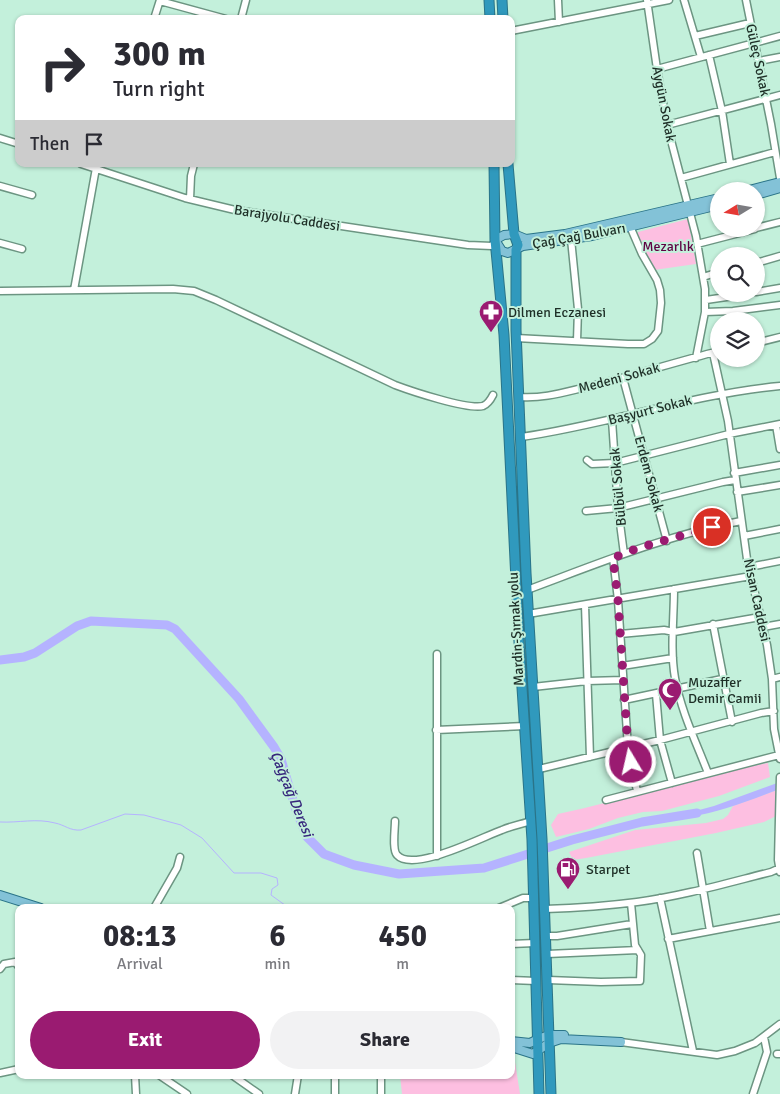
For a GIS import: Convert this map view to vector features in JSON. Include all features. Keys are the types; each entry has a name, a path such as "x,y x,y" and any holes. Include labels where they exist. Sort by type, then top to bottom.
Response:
{"highway":[{"path":"489,0 490,15"},
{"path":"502,0 503,15"},
{"name":"Mardin-Şırnak yolu","path":"494,167 495,240 504,335 534,870 533,898 539,1094"},
{"name":"Mardin-Şırnak yolu","path":"508,167 514,234 518,245 516,250 516,338 528,614 544,869 552,1094"}],"main road":[{"path":"765,185 780,180"},
{"path":"765,192 780,188"},
{"name":"Çağ Çağ Bulvarı","path":"688,210 710,201"},
{"name":"Çağ Çağ Bulvarı","path":"629,224 526,239 514,234 504,235 495,240 500,249 505,253 523,246 571,239 688,210 710,206"},
{"path":"0,895 28,904"},
{"path":"515,1041 530,1043 538,1039 560,1039 621,1042"},
{"path":"515,1048 533,1054 538,1052 549,1039"}],"street":[{"path":"155,15 160,0 212,15"},
{"path":"242,15 246,0"},
{"path":"558,0 559,22"},
{"path":"515,30 647,2 669,0"},
{"path":"684,0 701,57"},
{"name":"Güleç Sokak","path":"746,0 780,180"},
{"name":"Aygün Sokak","path":"647,2 667,124 697,244 703,277 706,300 705,312 696,358"},
{"path":"695,36 750,23"},
{"path":"657,69 780,36"},
{"path":"709,55 722,111 730,164"},
{"path":"759,61 780,57"},
{"path":"667,124 780,95"},
{"path":"772,131 780,129"},
{"path":"0,138 15,143"},
{"path":"681,178 775,152"},
{"name":"Barajyolu Caddesi","path":"92,167 190,199 235,210 468,245 492,246 495,240"},
{"path":"190,199 193,167"},
{"path":"74,290 96,168"},
{"path":"0,186 32,195"},
{"path":"765,226 780,222"},
{"path":"516,338 644,344 652,339 658,331 660,290 658,280 642,254 629,224"},
{"path":"697,244 721,238"},
{"path":"571,239 578,309 577,341"},
{"path":"0,243 22,249"},
{"path":"765,260 780,256"},
{"path":"703,277 710,275"},
{"path":"765,290 780,288"},
{"path":"0,291 173,289 194,291 240,310 416,393 476,406 483,406 489,402 493,395"},
{"path":"706,300 710,299"},
{"path":"705,312 741,311 780,305"},
{"path":"765,341 780,337"},
{"name":"Medeni Sokak","path":"519,398 548,396 710,354"},
{"name":"Nisan Caddesi","path":"718,367 749,567 772,679 774,729 779,757"},
{"name":"Erdem Sokak","path":"623,378 667,541"},
{"name":"Başyurt Sokak","path":"521,437 548,434 612,420 722,393 780,386"},
{"name":"Bülbül Sokak","path":"612,420 618,508 624,554"},
{"path":"587,460 592,464 615,463 729,434 778,424 780,449"},
{"path":"586,511 618,508 723,482 780,465"},
{"path":"737,492 780,485"},
{"path":"527,590 624,554 712,527 742,521"},
{"path":"744,536 780,529"},
{"path":"613,558 618,600 628,748 637,791"},
{"path":"749,567 780,561"},
{"path":"528,614 751,576"},
{"path":"674,589 673,658 678,689 708,773"},
{"path":"585,605 590,757"},
{"path":"620,634 664,630 674,632 760,617"},
{"path":"713,624 722,679 732,722"},
{"path":"763,628 780,624"},
{"path":"437,654 437,856"},
{"path":"622,666 673,658"},
{"path":"772,679 780,677"},
{"path":"624,700 722,679"},
{"path":"533,686 623,680"},
{"path":"656,694 660,740 672,783"},
{"path":"539,769 732,722 761,713 774,712"},
{"path":"436,730 525,726"},
{"path":"606,800 708,773 779,757"},
{"path":"780,777 778,860 780,873"},
{"path":"395,821 394,851 397,855 408,861 437,856 505,828 531,821"},
{"path":"697,853 710,931"},
{"path":"156,904 177,868 180,857"},
{"path":"545,909 586,908 660,898 771,872 780,868"},
{"path":"509,904 523,898 533,898"},
{"path":"660,898 693,1051"},
{"path":"548,980 640,981 641,955 635,945 631,903"},
{"path":"668,939 780,918"},
{"path":"546,936 557,936 632,924"},
{"path":"515,944 535,943"},
{"path":"547,954 638,950"},
{"path":"0,968 4,964 15,962"},
{"path":"515,980 536,981"},
{"path":"621,1042 717,1054 735,1051 755,1043 780,1024"},
{"path":"754,1094 767,1052 764,1037"},
{"path":"0,1073 15,1070"},
{"path":"135,1079 136,1094"},
{"path":"165,1079 187,1094"},
{"path":"237,1079 258,1094"},
{"path":"295,1094 297,1079"},
{"path":"335,1079 335,1094"},
{"path":"381,1079 381,1094"}],"green space":[{"name":"Mezarlık","path":"688,219 696,264 654,270 647,260 636,234"},
{"path":"768,763 770,777 719,796 662,811 643,812 618,818 589,829 556,837 551,825 558,814 715,774"},
{"path":"780,789 780,814 764,822 573,860 569,852 635,830 706,823 723,819 728,815 733,806"},
{"path":"515,1062 520,1094 402,1094 400,1079 515,1079"}],"water":[{"path":"780,782 780,789 724,809 689,817 686,815 688,813 714,806"}],"waterway":[{"name":"Çağçağ Deresi","path":"0,660 24,657 35,653 77,626 91,621 167,625 175,629 239,699 274,747 281,759 295,807 307,837 324,854 354,865 399,874 484,868 572,840 642,822 697,813"},
{"path":"0,822 41,821 59,824 74,830 81,830 125,814 144,815 181,825 202,838 234,873 261,873 277,878 278,885 272,889 271,895 283,904"}],"place":[{"name":"Dilmen Eczanesi","path":"491,333"},
{"name":"Muzaffer Demir Camii","path":"670,711"},
{"name":"Starpet","path":"568,890"}],"route":[{"path":"631,762 628,748 618,600 613,558 638,548 712,527"}]}
